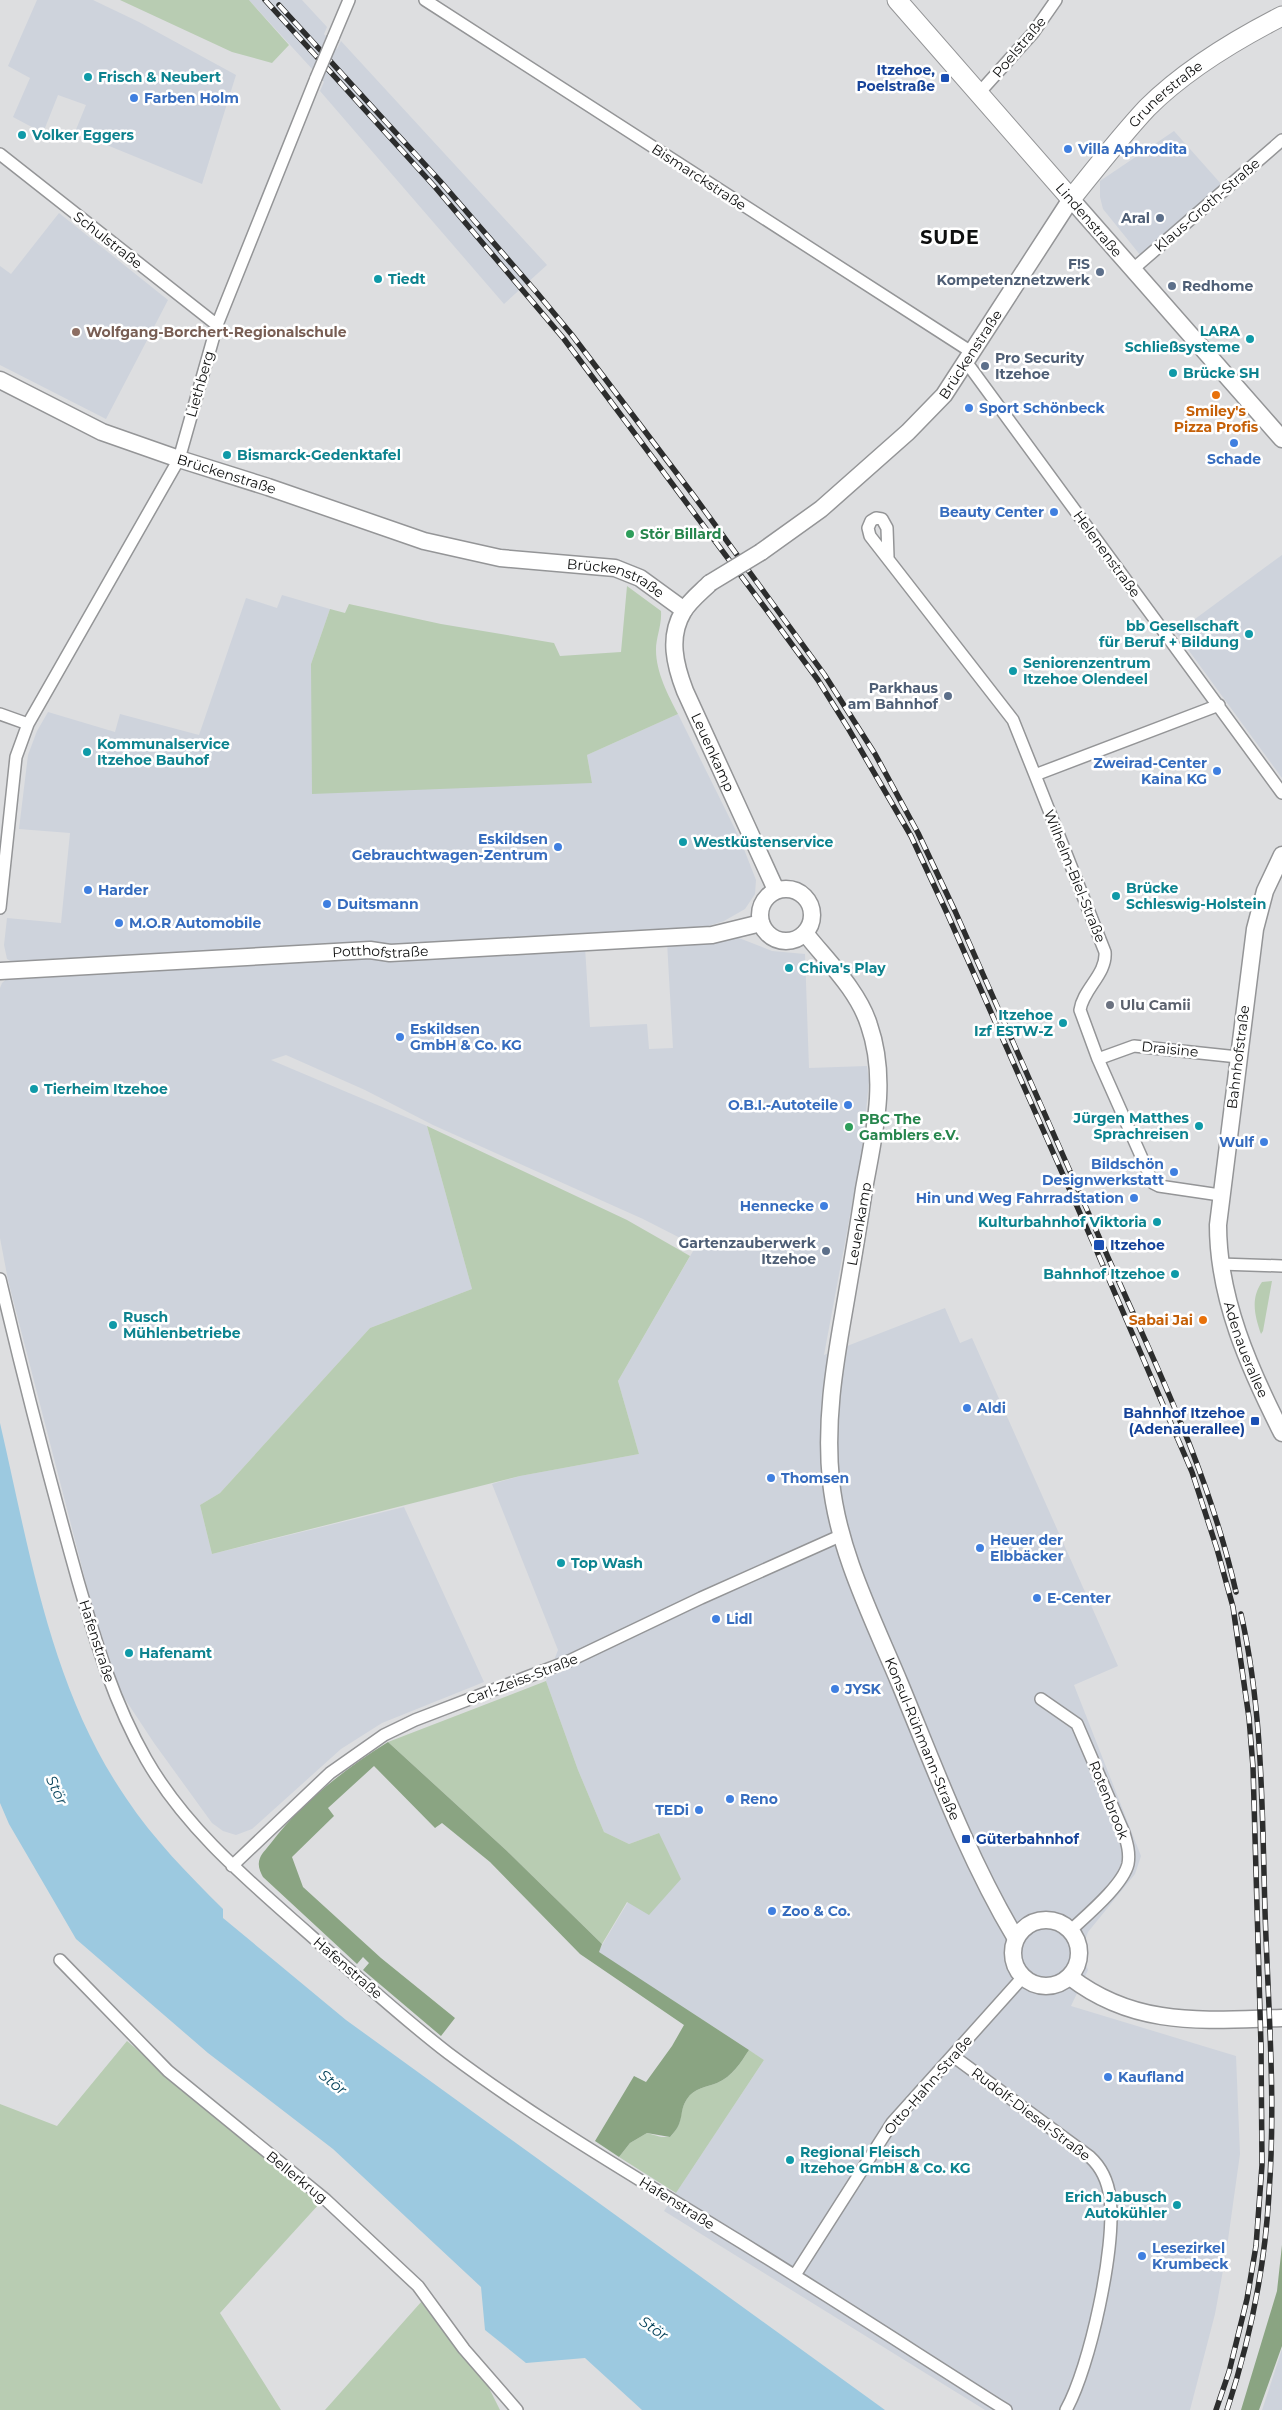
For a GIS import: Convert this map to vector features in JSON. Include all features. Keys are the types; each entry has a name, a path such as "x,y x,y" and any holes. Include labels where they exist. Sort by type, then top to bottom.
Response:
{"main road":[{"name":"Lindenstraße","path":"897,0 1071,199"},
{"name":"Grunerstraße","path":"1071,199 1117,142 1159,98 1212,58 1282,16"}],"street":[{"name":"Liethberg","path":"28,724 179,459 217,326 349,0"},
{"name":"Bismarckstraße","path":"425,0 970,358"},
{"name":"Poelstraße","path":"979,93 1033,33 1056,0"},
{"name":"Klaus-Groth-Straße","path":"1132,270 1282,140"},
{"name":"Schulstraße","path":"0,154 217,326"},
{"name":"Brückenstraße","path":"0,380 102,432 179,459 263,485 424,541 500,558 615,568 640,578 684,610 710,583 761,552 822,508 908,432 944,395 970,358 1071,199"},
{"name":"Lindenstraße","path":"1071,199 1282,440"},
{"name":"Helenenstraße","path":"970,358 1282,793"},
{"name":"Wilhelm-Biel-Straße","path":"888,557 1012,720 1035,775 1105,952 1104,965 1081,1003 1080,1010 1098,1060"},
{"name":"Leuenkamp","path":"684,610 677,625 675,639 679,674 776,890"},
{"path":"1035,775 1219,706"},
{"path":"0,714 28,724 16,757 0,908"},
{"name":"Bahnhofstraße","path":"1220,1264 1218,1238 1220,1195 1255,928 1264,891 1282,855"},
{"path":"792,889 805,897 812,911 810,926 805,933 794,940 780,940 768,934 761,922 762,904 776,890 792,889"},
{"name":"Potthofstraße","path":"0,971 370,950 390,953 703,936 726,932 761,922"},
{"name":"Leuenkamp","path":"805,933 847,985 864,1012 874,1040 879,1070 875,1126 834,1369 828,1417 831,1481 842,1535"},
{"name":"Draisine","path":"1098,1060 1134,1046 1238,1057"},
{"path":"1098,1060 1148,1176 1153,1183 1159,1186 1220,1195"},
{"path":"1220,1264 1282,1266"},
{"name":"Adenauerallee","path":"1220,1264 1243,1349 1282,1433"},
{"name":"Hafenstraße","path":"0,1280 57,1509 88,1618 112,1690 124,1718 156,1775 187,1817 232,1866 373,1991 472,2070 571,2138 795,2275 1006,2410"},
{"name":"Carl-Zeiss-Straße","path":"232,1866 339,1765 395,1728 569,1661 701,1598 842,1535"},
{"name":"Konsul-Rühmann-Straße","path":"842,1535 871,1614 960,1827 1003,1916 1016,1938"},
{"name":"Rotenbrook","path":"1041,1699 1078,1724 1124,1833 1129,1852 1128,1866 1121,1878 1071,1930"},
{"path":"1048,1920 1061,1923 1071,1930 1077,1938 1079,1956 1070,1977 1058,1984 1046,1986 1032,1983 1023,1977 1014,1963 1012,1951 1016,1938 1022,1928 1035,1921 1048,1920"},
{"name":"Bellerkrug","path":"60,1960 168,2071 326,2200 418,2286 464,2349 517,2410"},
{"name":"Otto-Hahn-Straße","path":"795,2275 887,2130 1023,1977"},
{"path":"1070,1977 1085,1989 1107,2000 1163,2018 1192,2020 1282,2018"},
{"name":"Rudolf-Diesel-Straße","path":"953,2056 1090,2157 1105,2177 1110,2197 1111,2221 1105,2270 1090,2343 1066,2410"}],"shaded area":[{"path":"37,0 93,0 139,22 236,75 202,184 75,132 86,105 58,95 43,133 13,117 30,78 8,66"},
{"path":"249,0 302,0 327,27 324,34 337,49 341,41 547,265 504,304 320,91 324,82"},
{"path":"1174,131 1222,185 1141,256 1103,209 1100,197 1100,181"},
{"name":"Wolfgang-Borchert-Regionalschule","path":"59,213 168,300 106,419 0,365 0,266 11,274"},
{"path":"1282,555 1282,778 1176,633"},
{"path":"282,595 330,609 311,664 592,783 587,755 678,714 740,839 756,880 755,894 745,909 724,921 693,931 16,964 7,959 4,945 7,918 61,923 70,833 19,829 28,755 37,731 48,712 115,732 120,714 199,735 246,598 277,608"},
{"path":"739,938 772,951 805,954 809,1068 867,1066 869,1081 862,1151 824,1355 945,1308 960,1343 972,1338 1118,1666 1074,1685 1141,1856 1135,1874 1088,1932 1084,1943 1084,1959 1088,1970 1071,2006 1236,2056 1240,2154 1226,2254 1215,2314 1190,2410 985,2410 664,2211 764,2060 598,1952 628,1902 659,1833 629,1844 604,1832 578,1770 546,1681 558,1650 492,1484 520,1476 639,1454 618,1381 696,1246 643,1219 433,1125 365,1090 286,1055 271,1060 427,1126 472,1289 370,1328 220,1493 200,1505 212,1554 404,1507 484,1682 382,1723 341,1749 252,1829 236,1835 223,1831 212,1823 154,1743 121,1693 93,1610 8,1280 0,1238 0,988 2,983 10,976 585,947 590,1027 647,1024 649,1049 673,1048 667,942"},
{"path":"1282,2349 1282,2410 1262,2410 1270,2386"}],"green space":[{"path":"120,0 249,0 289,45 272,63 232,52"},
{"path":"627,586 661,611 656,645 658,667 663,683 678,714 587,755 592,783 312,794 311,664 330,609 345,613 349,604 441,624 554,643 560,656 621,652"},
{"path":"427,1126 627,1220 690,1256 618,1381 639,1454 520,1476 212,1554 200,1505 220,1493 370,1328 472,1289"},
{"path":"1272,1281 1261,1334 1255,1308 1256,1295 1262,1282"},
{"path":"546,1681 578,1770 604,1832 629,1844 659,1833 681,1879 649,1915 627,1902 602,1944 507,1851 388,1742"},
{"path":"388,1742 507,1851 602,1944 599,1952 749,2050 736,2069 727,2077 690,2095 684,2104 678,2126 670,2137 647,2133 630,2143 619,2157 595,2141 634,2076 646,2082 672,2046 684,2025 580,1954 490,1862 442,1823 435,1828 374,1766 328,1808 334,1816 292,1857 303,1887 381,1958 455,2018 441,2036 363,1970 369,1963 363,1957 357,1964 263,1877 259,1866 261,1856 283,1828 325,1787 356,1763"},
{"path":"127,2041 320,2203 220,2313 281,2410 0,2410 0,2104 57,2126"},
{"path":"749,2050 764,2060 676,2193 619,2157 630,2143 647,2133 661,2137 670,2137 678,2127 684,2104 690,2095 727,2077 736,2069"},
{"path":"1282,2245 1282,2346 1259,2410 1241,2410 1277,2291"},
{"path":"422,2301 488,2386 500,2410 325,2410"}],"water":[{"name":"Stör","path":"0,1423 33,1569 46,1617 78,1711 100,1755 126,1798 184,1870 223,1909 223,1918 346,2020 885,2410 642,2410 585,2358 526,2363 485,2330 481,2287 333,2149 208,2053 76,1939 9,1824 0,1803"}],"railway":[{"path":"265,0 435,187 564,339 818,680 911,836 1095,1247 1192,1472 1217,1549 1233,1607 1249,1718 1253,1767 1261,2046 1262,2165 1256,2246 1247,2299 1229,2372 1216,2410"},
{"path":"279,5 440,181 572,335 694,496 824,674 875,754 918,833 955,911 1165,1384 1198,1466 1212,1507 1236,1592"},
{"path":"1227,2410 1243,2357 1260,2276 1267,2221 1272,2122 1260,1761 1254,1687 1241,1614"}],"place":[{"name":"Frisch & Neubert","path":"88,77"},
{"name":"Itzehoe, Poelstraße","path":"945,78"},
{"name":"Farben Holm","path":"134,98"},
{"name":"Volker Eggers","path":"22,135"},
{"name":"Villa Aphrodita","path":"1068,149"},
{"name":"Aral","path":"1160,218"},
{"name":"F!S Kompetenznetzwerk","path":"1100,272"},
{"name":"Tiedt","path":"378,279"},
{"name":"Redhome","path":"1172,286"},
{"name":"Wolfgang-Borchert-Regionalschule","path":"76,332"},
{"name":"LARA Schließsysteme","path":"1250,339"},
{"name":"Pro Security Itzehoe","path":"985,366"},
{"name":"Brücke SH","path":"1173,373"},
{"name":"Smiley's Pizza Profis","path":"1216,395"},
{"name":"Sport Schönbeck","path":"969,408"},
{"name":"Schade","path":"1234,443"},
{"name":"Bismarck-Gedenktafel","path":"227,455"},
{"name":"Beauty Center","path":"1054,512"},
{"name":"Stör Billard","path":"630,534"},
{"name":"bb Gesellschaft für Beruf + Bildung","path":"1249,634"},
{"name":"Seniorenzentrum Itzehoe Olendeel","path":"1013,671"},
{"name":"Parkhaus am Bahnhof","path":"948,696"},
{"name":"Kommunalservice Itzehoe Bauhof","path":"87,752"},
{"name":"Zweirad-Center Kaina KG","path":"1217,771"},
{"name":"Westküstenservice","path":"683,842"},
{"name":"Eskildsen Gebrauchtwagen-Zentrum","path":"558,847"},
{"name":"Harder","path":"88,890"},
{"name":"Brücke Schleswig-Holstein","path":"1116,896"},
{"name":"Duitsmann","path":"327,904"},
{"name":"M.O.R Automobile","path":"119,923"},
{"name":"Chiva's Play","path":"789,968"},
{"name":"Ulu Camii","path":"1110,1005"},
{"name":"Itzehoe Izf ESTW-Z","path":"1063,1023"},
{"name":"Eskildsen GmbH & Co. KG","path":"400,1037"},
{"name":"Tierheim Itzehoe","path":"34,1089"},
{"name":"O.B.I.-Autoteile","path":"848,1105"},
{"name":"Jürgen Matthes Sprachreisen","path":"1199,1126"},
{"name":"PBC The Gamblers e.V.","path":"849,1127"},
{"name":"Wulf","path":"1264,1142"},
{"name":"Bildschön Designwerkstatt","path":"1174,1172"},
{"name":"Hin und Weg Fahrradstation","path":"1134,1198"},
{"name":"Hennecke","path":"824,1206"},
{"name":"Kulturbahnhof Viktoria","path":"1157,1222"},
{"name":"Itzehoe","path":"1099,1245"},
{"name":"Gartenzauberwerk Itzehoe","path":"826,1251"},
{"name":"Bahnhof Itzehoe","path":"1175,1274"},
{"name":"Sabai Jai","path":"1203,1320"},
{"name":"Rusch Mühlenbetriebe","path":"113,1325"},
{"name":"Aldi","path":"967,1408"},
{"name":"Bahnhof Itzehoe (Adenauerallee)","path":"1255,1421"},
{"name":"Thomsen","path":"771,1478"},
{"name":"Heuer der Elbbäcker","path":"980,1548"},
{"name":"Top Wash","path":"561,1563"},
{"name":"E-Center","path":"1037,1598"},
{"name":"Lidl","path":"716,1619"},
{"name":"Hafenamt","path":"129,1653"},
{"name":"JYSK","path":"835,1689"},
{"name":"Reno","path":"730,1799"},
{"name":"TEDi","path":"699,1810"},
{"name":"Güterbahnhof","path":"966,1839"},
{"name":"Zoo & Co.","path":"772,1911"},
{"name":"Kaufland","path":"1108,2077"},
{"name":"Regional Fleisch Itzehoe GmbH & Co. KG","path":"790,2160"},
{"name":"Erich Jabusch Autokühler","path":"1177,2205"},
{"name":"Lesezirkel Krumbeck","path":"1142,2256"}],"district":[{"name":"SUDE","path":"950,237"}]}
